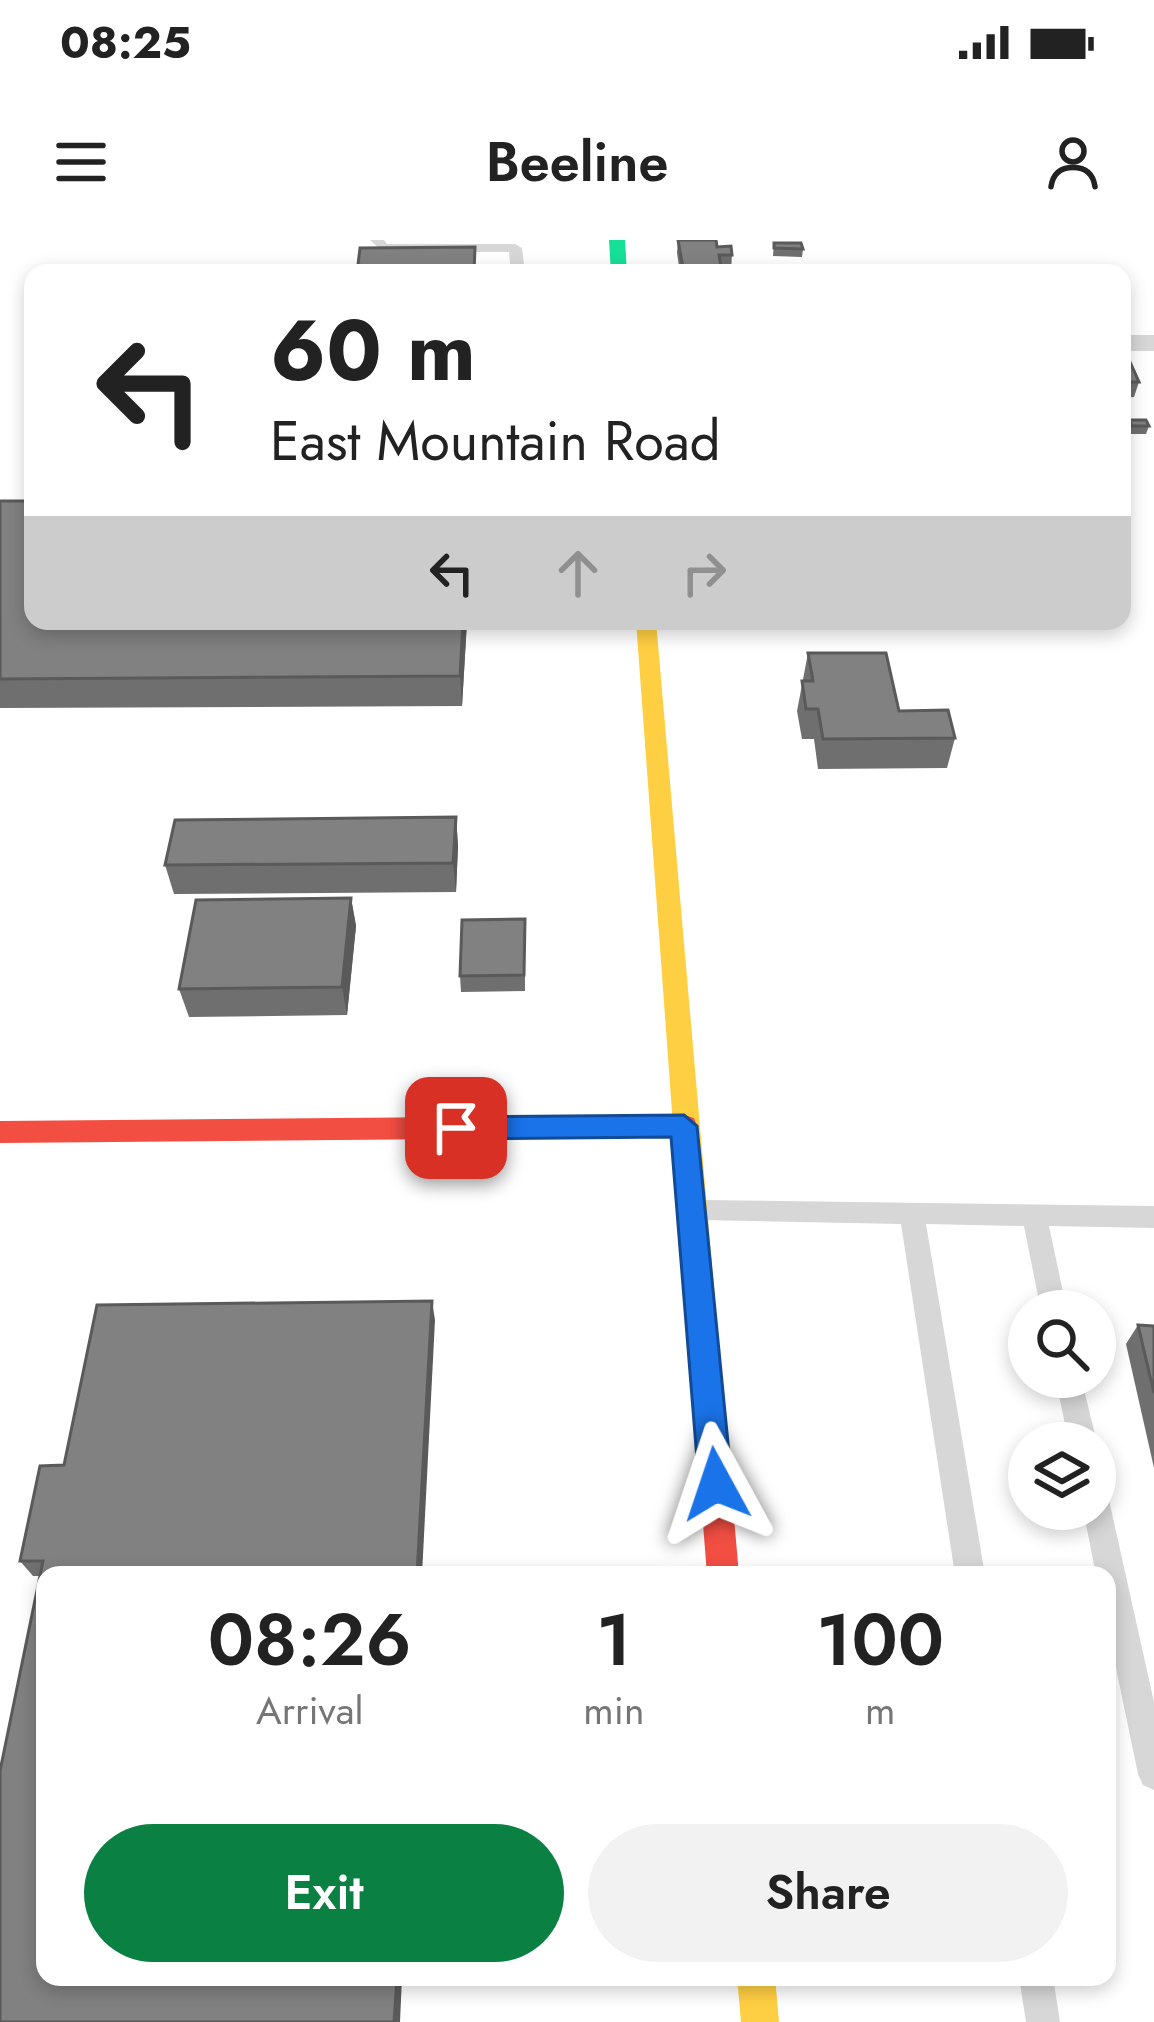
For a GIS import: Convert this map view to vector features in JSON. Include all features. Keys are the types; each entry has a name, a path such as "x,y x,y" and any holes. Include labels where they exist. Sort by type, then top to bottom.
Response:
{"main road":[{"path":"647,630 722,1566"},
{"path":"0,1132 684,1126"},
{"path":"757,1986 760,2022"}],"lane":[{"path":"377,240 383,248 515,248 517,264"},
{"path":"691,1210 1154,1217"},
{"path":"912,1214 969,1566"},
{"path":"1034,1215 1050,1290"},
{"path":"1101,1530 1109,1566"},
{"path":"1116,1598 1154,1774"},
{"path":"1037,1986 1043,2022"}],"building":[{"path":"678,240 716,240 717,247 731,246 732,255 719,255 720,264 682,264"},
{"path":"774,243 801,243 803,249 774,248"},
{"path":"475,247 474,264 358,264 360,248"},
{"path":"1131,420 1146,420 1149,426 1132,426"},
{"path":"0,501 24,501 24,630 463,630 460,676 0,679"},
{"path":"808,653 886,653 899,711 948,710 955,738 823,739 818,709 806,709 802,681 813,681"},
{"path":"456,817 453,863 165,865 175,820"},
{"path":"351,898 342,987 179,989 196,900"},
{"path":"525,919 524,975 460,976 462,920"},
{"path":"432,1301 417,1566 42,1566 43,1561 20,1561 40,1466 64,1465 97,1305"},
{"path":"1138,1325 1154,1326 1154,1393"},
{"path":"36,1595 36,1986 396,1986 394,2022 0,2022 0,1771"}],"traffic: fast":[{"path":"617,240 618,264"}],"traffic: slow":[{"path":"647,630 705,1357"},
{"path":"757,1986 760,2022"}],"traffic: jam":[{"path":"0,1132 684,1126"},
{"path":"705,1357 722,1566"}],"route":[{"path":"456,1128 684,1126 716,1484"}]}
